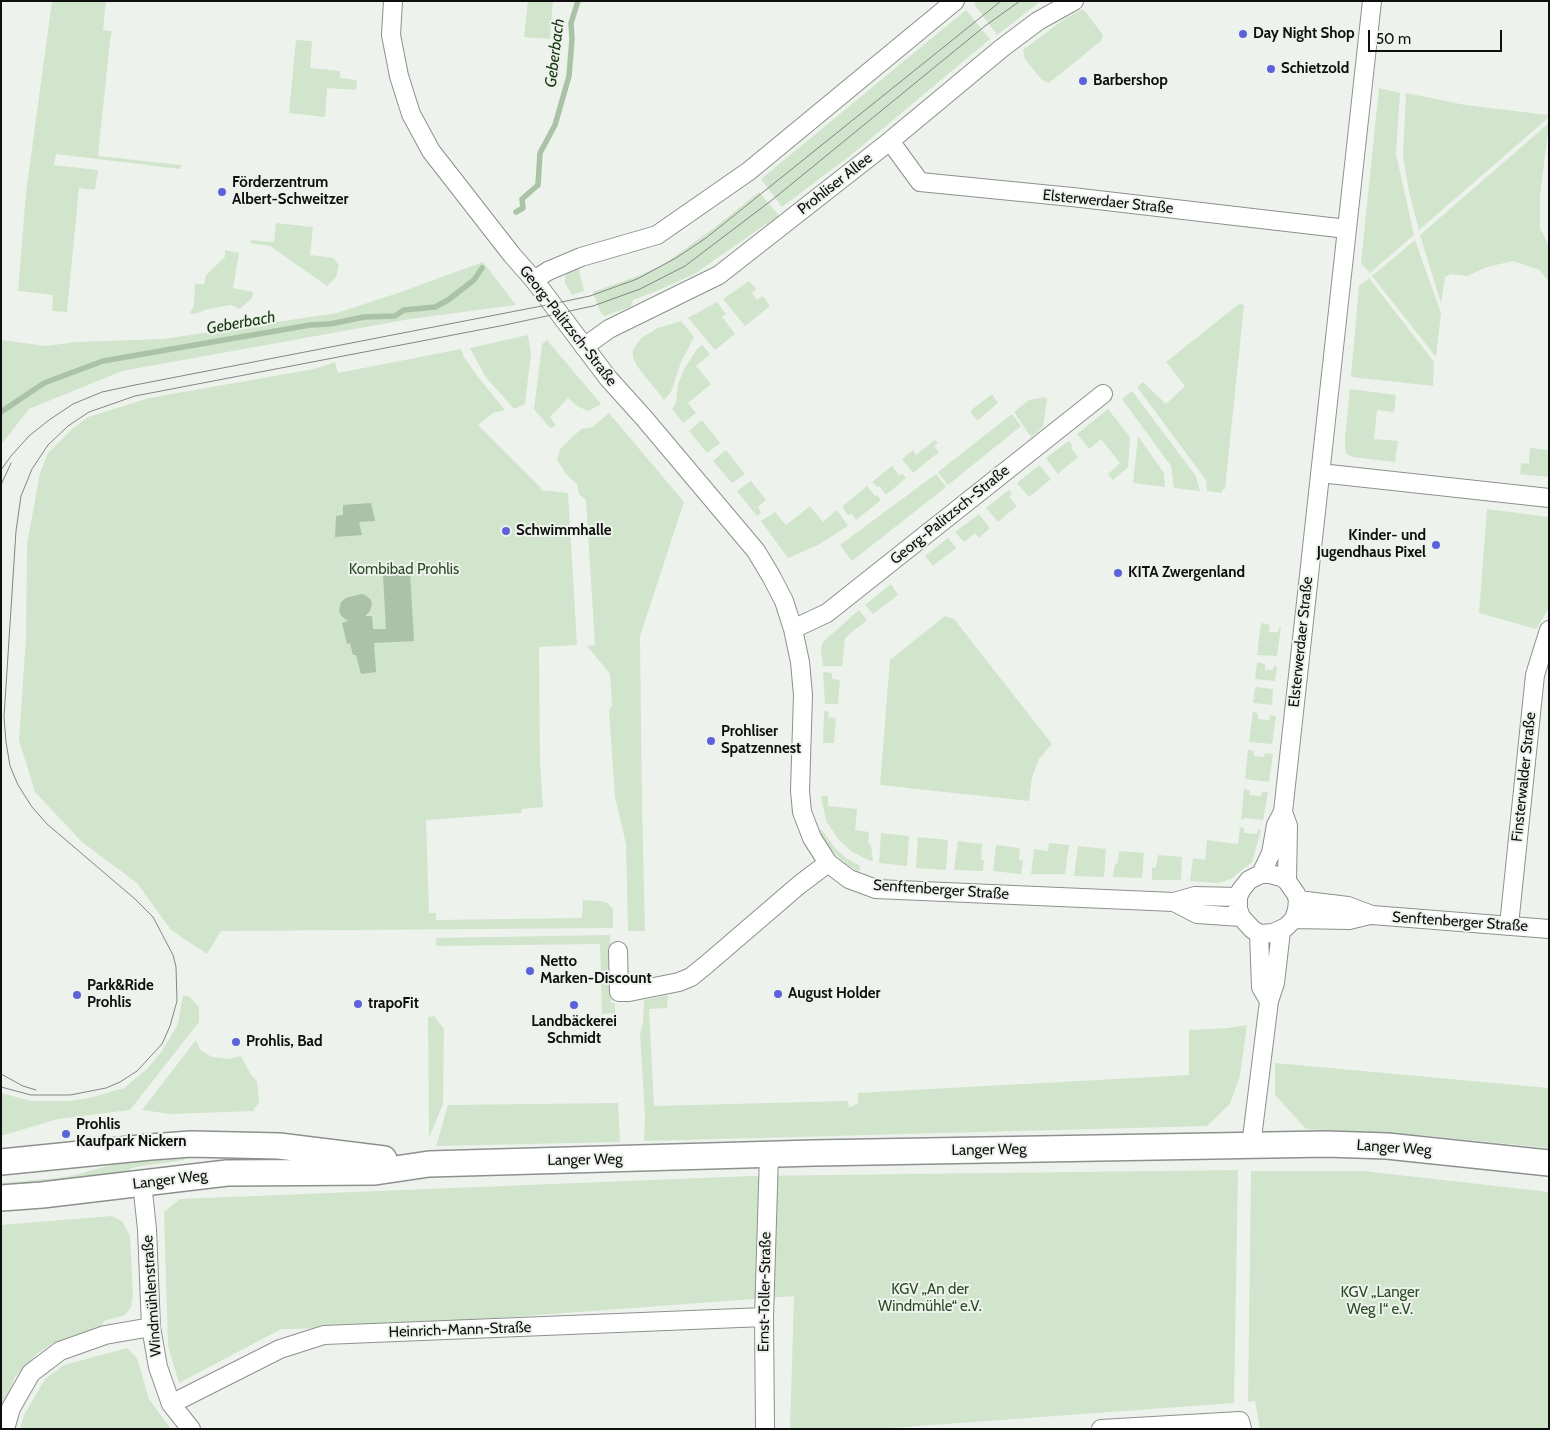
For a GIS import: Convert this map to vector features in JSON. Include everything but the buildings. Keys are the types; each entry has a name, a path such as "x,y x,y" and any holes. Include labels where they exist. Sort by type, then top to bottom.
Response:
{"main road":[{"name":"Langer Weg","path":"1,1162 150,1146 227,1144 279,1146 429,1164"},
{"name":"Langer Weg","path":"1,1198 42,1196 227,1173 375,1172 429,1164 769,1154 1326,1144 1387,1146 1549,1163"}],"street":[{"name":"Georg-Palitzsch-Straße","path":"393,1 391,35 399,76 411,114 430,150 512,255 534,280 608,378 644,418 756,552 784,601 794,629 803,695 800,792 802,812 812,838 828,863"},
{"path":"534,280 548,270 581,257 657,235 749,171 955,1"},
{"name":"Prohliser Allee","path":"584,347 609,329 719,275 890,141 1038,21 1074,1"},
{"name":"Elsterwerdaer Straße","path":"1261,874 1271,853 1276,825 1283,812 1372,1"},
{"name":"Elsterwerdaer Straße","path":"890,141 920,182 1072,197 1347,229"},
{"name":"Georg-Palitzsch-Straße","path":"794,629 827,613 1103,394"},
{"path":"1320,473 1549,498"},
{"name":"Finsterwalder Straße","path":"1509,925 1535,675 1549,630"},
{"name":"Elsterwerdaer Straße","path":"1283,812 1288,826 1287,881"},
{"path":"618,951 619,992 629,992 678,982 690,977 799,885 828,863"},
{"name":"Senftenberger Straße","path":"828,863 849,879 876,888 1174,902 1195,896 1238,897"},
{"path":"1251,1146 1269,1001 1288,925 1297,910 1298,900 1287,881 1276,875 1261,874 1249,880 1241,890 1238,897 1238,909 1247,925 1259,934 1262,987 1269,1001"},
{"name":"Senftenberger Straße","path":"1298,900 1348,906 1372,915 1549,929"},
{"name":"Senftenberger Straße","path":"1174,902 1197,914 1241,917"},
{"name":"Senftenberger Straße","path":"1259,934 1273,933 1288,925 1349,920 1372,915"},
{"name":"Ernst-Toller-Straße","path":"765,1429 764,1316 769,1154"},
{"name":"Windmühlenstraße","path":"142,1183 147,1229 151,1327 158,1367 171,1404 191,1429"},
{"name":"Heinrich-Mann-Straße","path":"171,1404 280,1349 324,1336 764,1316"},
{"path":"5,1429 11,1408 31,1373 60,1351 105,1335 151,1327"},
{"path":"1101,1429 1240,1421 1242,1429"}],"green space":[{"path":"52,1 106,1 103,30 112,31 98,156 181,165 180,169 56,154 54,165 98,170 95,190 79,188 67,312 52,311 54,280 53,295 18,291 26,193"},
{"path":"528,1 553,1 550,39 524,37"},
{"path":"977,1 1041,1 997,35 974,4"},
{"path":"966,10 990,39 851,155 782,207 761,179"},
{"path":"1084,10 1103,35 1101,41 1049,83 1042,80 1025,59 1023,50 1063,20"},
{"path":"296,40 312,41 310,68 340,71 340,78 357,80 356,90 327,88 325,117 289,113"},
{"path":"1379,88 1400,93 1396,154 1414,235 1370,273 1361,263"},
{"path":"1406,93 1465,105 1548,115 1548,118 1419,230 1409,192 1403,156"},
{"path":"1549,123 1540,196 1540,228 1549,246 1549,282 1540,270 1513,261 1487,267 1467,276 1451,274 1445,277 1441,303 1420,235"},
{"path":"759,192 781,218 770,226 765,224 696,273 633,300 630,307 604,316 599,309 593,292 643,274 664,264 714,228"},
{"path":"276,223 313,227 310,255 334,258 339,266 336,277 327,286 270,246 250,243 251,240 274,242"},
{"path":"1415,240 1441,313 1436,357 1372,276"},
{"path":"225,250 239,253 233,288 253,292 252,298 240,309 231,305 208,309 194,314 190,313 194,305 195,284 204,284 206,275 225,257"},
{"path":"483,262 516,305 410,319 122,371 29,409 1,445 1,340 46,346 77,342 163,339 337,313"},
{"path":"578,265 584,291 572,295 565,283 565,276 569,270"},
{"path":"1369,278 1434,362 1433,386 1351,377 1359,286"},
{"path":"749,281 756,289 752,293 757,300 763,296 770,306 745,326 723,299"},
{"path":"717,302 726,314 722,317 735,334 715,350 688,318"},
{"path":"1239,304 1244,305 1225,489 1222,490 1222,493 1207,491 1206,480 1137,387 1143,382 1166,404 1185,386 1166,362"},
{"path":"681,321 694,337 681,362 671,392 664,400 637,366 633,357 633,350 641,338 658,328"},
{"path":"528,335 531,354 525,404 514,409 485,376 470,348"},
{"path":"547,340 601,404 588,411 577,406 568,398 550,417 556,426 550,428 534,409 542,344"},
{"path":"702,345 710,354 696,366 711,384 688,403 696,413 683,423 672,409 676,402 678,384 685,368 697,349"},
{"name":"Kombibad Prohlis","path":"461,349 464,357 478,377 505,410 493,413 478,425 541,490 568,493 577,645 539,647 540,763 543,807 522,809 521,813 426,820 429,913 436,913 436,920 582,918 583,900 600,901 607,903 613,909 613,928 221,931 207,954 171,930 137,883 82,842 35,792 19,740 26,638 27,544 40,473 48,453 72,429 88,417 149,398 314,369 335,362 338,373"},
{"path":"1350,389 1396,395 1394,412 1377,410 1374,439 1398,441 1395,462 1352,457 1347,454 1345,438"},
{"path":"1132,391 1196,476 1200,491 1174,488 1171,466 1122,399"},
{"path":"992,394 998,403 978,420 976,419 970,411"},
{"path":"1044,397 1047,399 1043,427 1031,437 1014,412 1029,400"},
{"path":"1108,409 1130,437 1128,467 1113,480 1108,474 1120,463 1101,439 1089,449 1077,434"},
{"path":"609,413 684,502 640,636 645,931 628,931 626,844 615,797 609,711 612,705 610,674 587,646 595,645 586,500 579,494 577,484 566,474 557,460 560,449 581,429 593,427"},
{"path":"1012,414 1021,426 948,485 938,472"},
{"path":"702,420 720,443 707,453 689,431"},
{"path":"1138,436 1164,473 1165,487 1133,483"},
{"path":"935,440 938,443 934,446 939,452 913,473 902,459 913,450 916,455"},
{"path":"1069,441 1073,446 1071,448 1078,457 1058,474 1046,458"},
{"path":"1530,448 1549,450 1549,477 1520,474 1521,463 1529,464"},
{"path":"726,450 745,474 732,483 713,461"},
{"path":"1039,465 1051,479 1029,497 1017,483"},
{"path":"892,466 899,475 903,474 906,478 886,495 879,486 877,487 872,482"},
{"path":"936,474 946,487 852,561 840,545"},
{"path":"751,481 766,500 758,507 761,513 757,516 737,491"},
{"path":"867,486 881,500 856,520 852,514 848,515 842,507"},
{"path":"1009,490 1012,494 1009,497 1017,506 998,522 986,508"},
{"path":"810,506 823,522 837,510 848,526 818,545 788,558 761,521 775,512 786,525"},
{"path":"1487,509 1549,517 1549,608 1536,629 1479,613"},
{"path":"979,514 990,528 979,538 975,533 964,542 955,532"},
{"path":"948,538 956,548 933,566 925,556"},
{"path":"891,584 898,595 873,614 865,605"},
{"path":"859,610 867,620 845,638 842,666 823,666 821,648 823,642"},
{"path":"945,616 954,619 1052,744 1039,759 1032,777 1029,801 880,785 890,660"},
{"path":"1261,623 1270,625 1269,632 1278,632 1279,627 1281,627 1277,656 1257,655"},
{"path":"1257,662 1265,664 1265,670 1273,670 1274,666 1277,667 1275,681 1255,679"},
{"path":"823,672 832,673 832,679 840,680 838,704 825,704"},
{"path":"1255,687 1273,689 1272,705 1253,703"},
{"path":"824,711 829,712 828,717 836,718 834,743 823,743"},
{"path":"1253,711 1258,714 1258,719 1269,720 1270,715 1276,716 1272,744 1249,742"},
{"path":"1248,750 1254,751 1254,756 1264,757 1265,753 1273,754 1269,782 1245,779"},
{"path":"1244,789 1250,791 1250,795 1261,796 1262,792 1268,792 1263,820 1245,818 1241,820"},
{"path":"821,796 828,796 828,806 857,809 855,830 869,832 868,843 871,845 873,861 851,851 839,840 826,821"},
{"path":"1240,827 1244,828 1244,833 1257,834 1258,829 1261,830 1252,862 1231,879 1218,883 1190,881 1193,858 1205,860 1207,840 1238,844"},
{"path":"822,830 835,848 846,858 860,866 859,872 847,865 828,847 817,832"},
{"path":"881,833 909,836 907,866 879,863"},
{"path":"918,837 948,840 946,870 916,868"},
{"path":"958,841 982,844 981,859 984,860 983,871 954,870"},
{"path":"1049,843 1069,845 1065,874 1031,874 1034,849 1048,851"},
{"path":"996,845 1020,848 1019,860 1023,860 1021,874 993,871"},
{"path":"1078,846 1106,849 1104,877 1074,876"},
{"path":"1119,851 1144,853 1142,878 1113,877 1115,864 1118,863"},
{"path":"1158,855 1182,857 1181,880 1152,880 1152,868 1156,867"},
{"path":"610,935 611,1003 615,1003 615,1013 602,1014 600,944 436,946 436,938"},
{"path":"183,995 190,997 199,1007 199,1022 130,1110 58,1119 1,1136 1,1093 31,1101 68,1101 89,1098 124,1088 147,1069 162,1051 178,1024"},
{"path":"668,995 667,1008 649,1009 654,1106 848,1101 849,1108 858,1103 858,1093 1189,1075 1189,1030 1247,1025 1240,1076 1230,1104 1207,1126 644,1141 645,1116 640,1035 643,1023 644,1000"},
{"path":"434,1016 444,1029 443,1104 429,1138 428,1017"},
{"path":"196,1040 200,1050 212,1057 229,1059 241,1056 251,1075 257,1081 259,1102 253,1111 171,1114 142,1110"},
{"path":"1275,1063 1549,1088 1549,1148 1430,1136 1306,1129 1275,1095"},
{"path":"618,1103 620,1142 436,1146 448,1105"},
{"path":"183,1153 184,1160 135,1167 108,1179 1,1191 1,1183 57,1178 114,1164"},
{"name":"KGV „An der Windmühle“ e.V.","path":"1238,1170 1234,1403 877,1429 790,1429 794,1296 364,1328 281,1329 179,1383 168,1346 164,1212 180,1199 751,1176"},
{"name":"KGV „Langer Weg I“ e.V.","path":"1251,1171 1363,1171 1549,1192 1549,1429 1260,1429 1255,1401 1248,1402"},
{"path":"112,1216 122,1221 130,1236 133,1294 131,1307 125,1315 104,1321 101,1327 53,1343 38,1353 15,1377 1,1413 1,1225"},
{"path":"127,1348 137,1358 149,1399 171,1429 20,1429 24,1415 45,1379 64,1365"}],"shaded area":[{"path":"371,503 375,521 359,522 362,535 335,537 336,516 343,515 343,505"},
{"path":"410,573 414,641 374,643 376,672 361,674 356,655 353,655 350,643 347,644 342,623 348,621 341,616 339,611 341,602 346,598 361,594 365,595 371,600 372,604 370,611 365,616 372,616 373,629 386,629 383,575"}],"waterway":[{"name":"Geberbach","path":"516,212 523,208 522,199 538,185 540,153 555,125 569,76 572,39 571,23 578,1"},
{"name":"Geberbach","path":"1,412 44,383 103,361 310,325 330,324 364,317 395,316 404,310 435,307 448,300 474,280 482,268"}],"tram line":[{"path":"1,470 29,436 49,420 73,404 102,392 590,296 637,279 676,258 706,238 1001,1"},
{"path":"1,1087 31,1095 70,1095 106,1088 120,1082 137,1071 162,1044 170,1026 177,1001 176,967 173,955 153,917 135,899 47,824 32,807 18,785 10,766 4,717 16,531 21,496 32,469 48,445 68,426 89,412 135,396 505,325 593,306 640,289 685,266 772,200 985,26 1020,1"},
{"path":"1,485 11,463"},
{"path":"1,1074 23,1086 36,1090"}],"place":[{"name":"Day Night Shop","path":"1243,34"},
{"name":"Schietzold","path":"1271,69"},
{"name":"Barbershop","path":"1083,81"},
{"name":"Förderzentrum Albert-Schweitzer","path":"222,192"},
{"name":"Schwimmhalle","path":"506,531"},
{"name":"Kinder- und Jugendhaus Pixel","path":"1436,545"},
{"name":"KITA Zwergenland","path":"1118,573"},
{"name":"Prohliser Spatzennest","path":"711,741"},
{"name":"Netto Marken-Discount","path":"530,971"},
{"name":"August Holder","path":"778,994"},
{"name":"Park&Ride Prohlis","path":"77,995"},
{"name":"trapoFit","path":"358,1004"},
{"name":"Landbäckerei Schmidt","path":"574,1005"},
{"name":"Prohlis, Bad","path":"236,1042"},
{"name":"Prohlis Kaufpark Nickern","path":"66,1134"}]}
